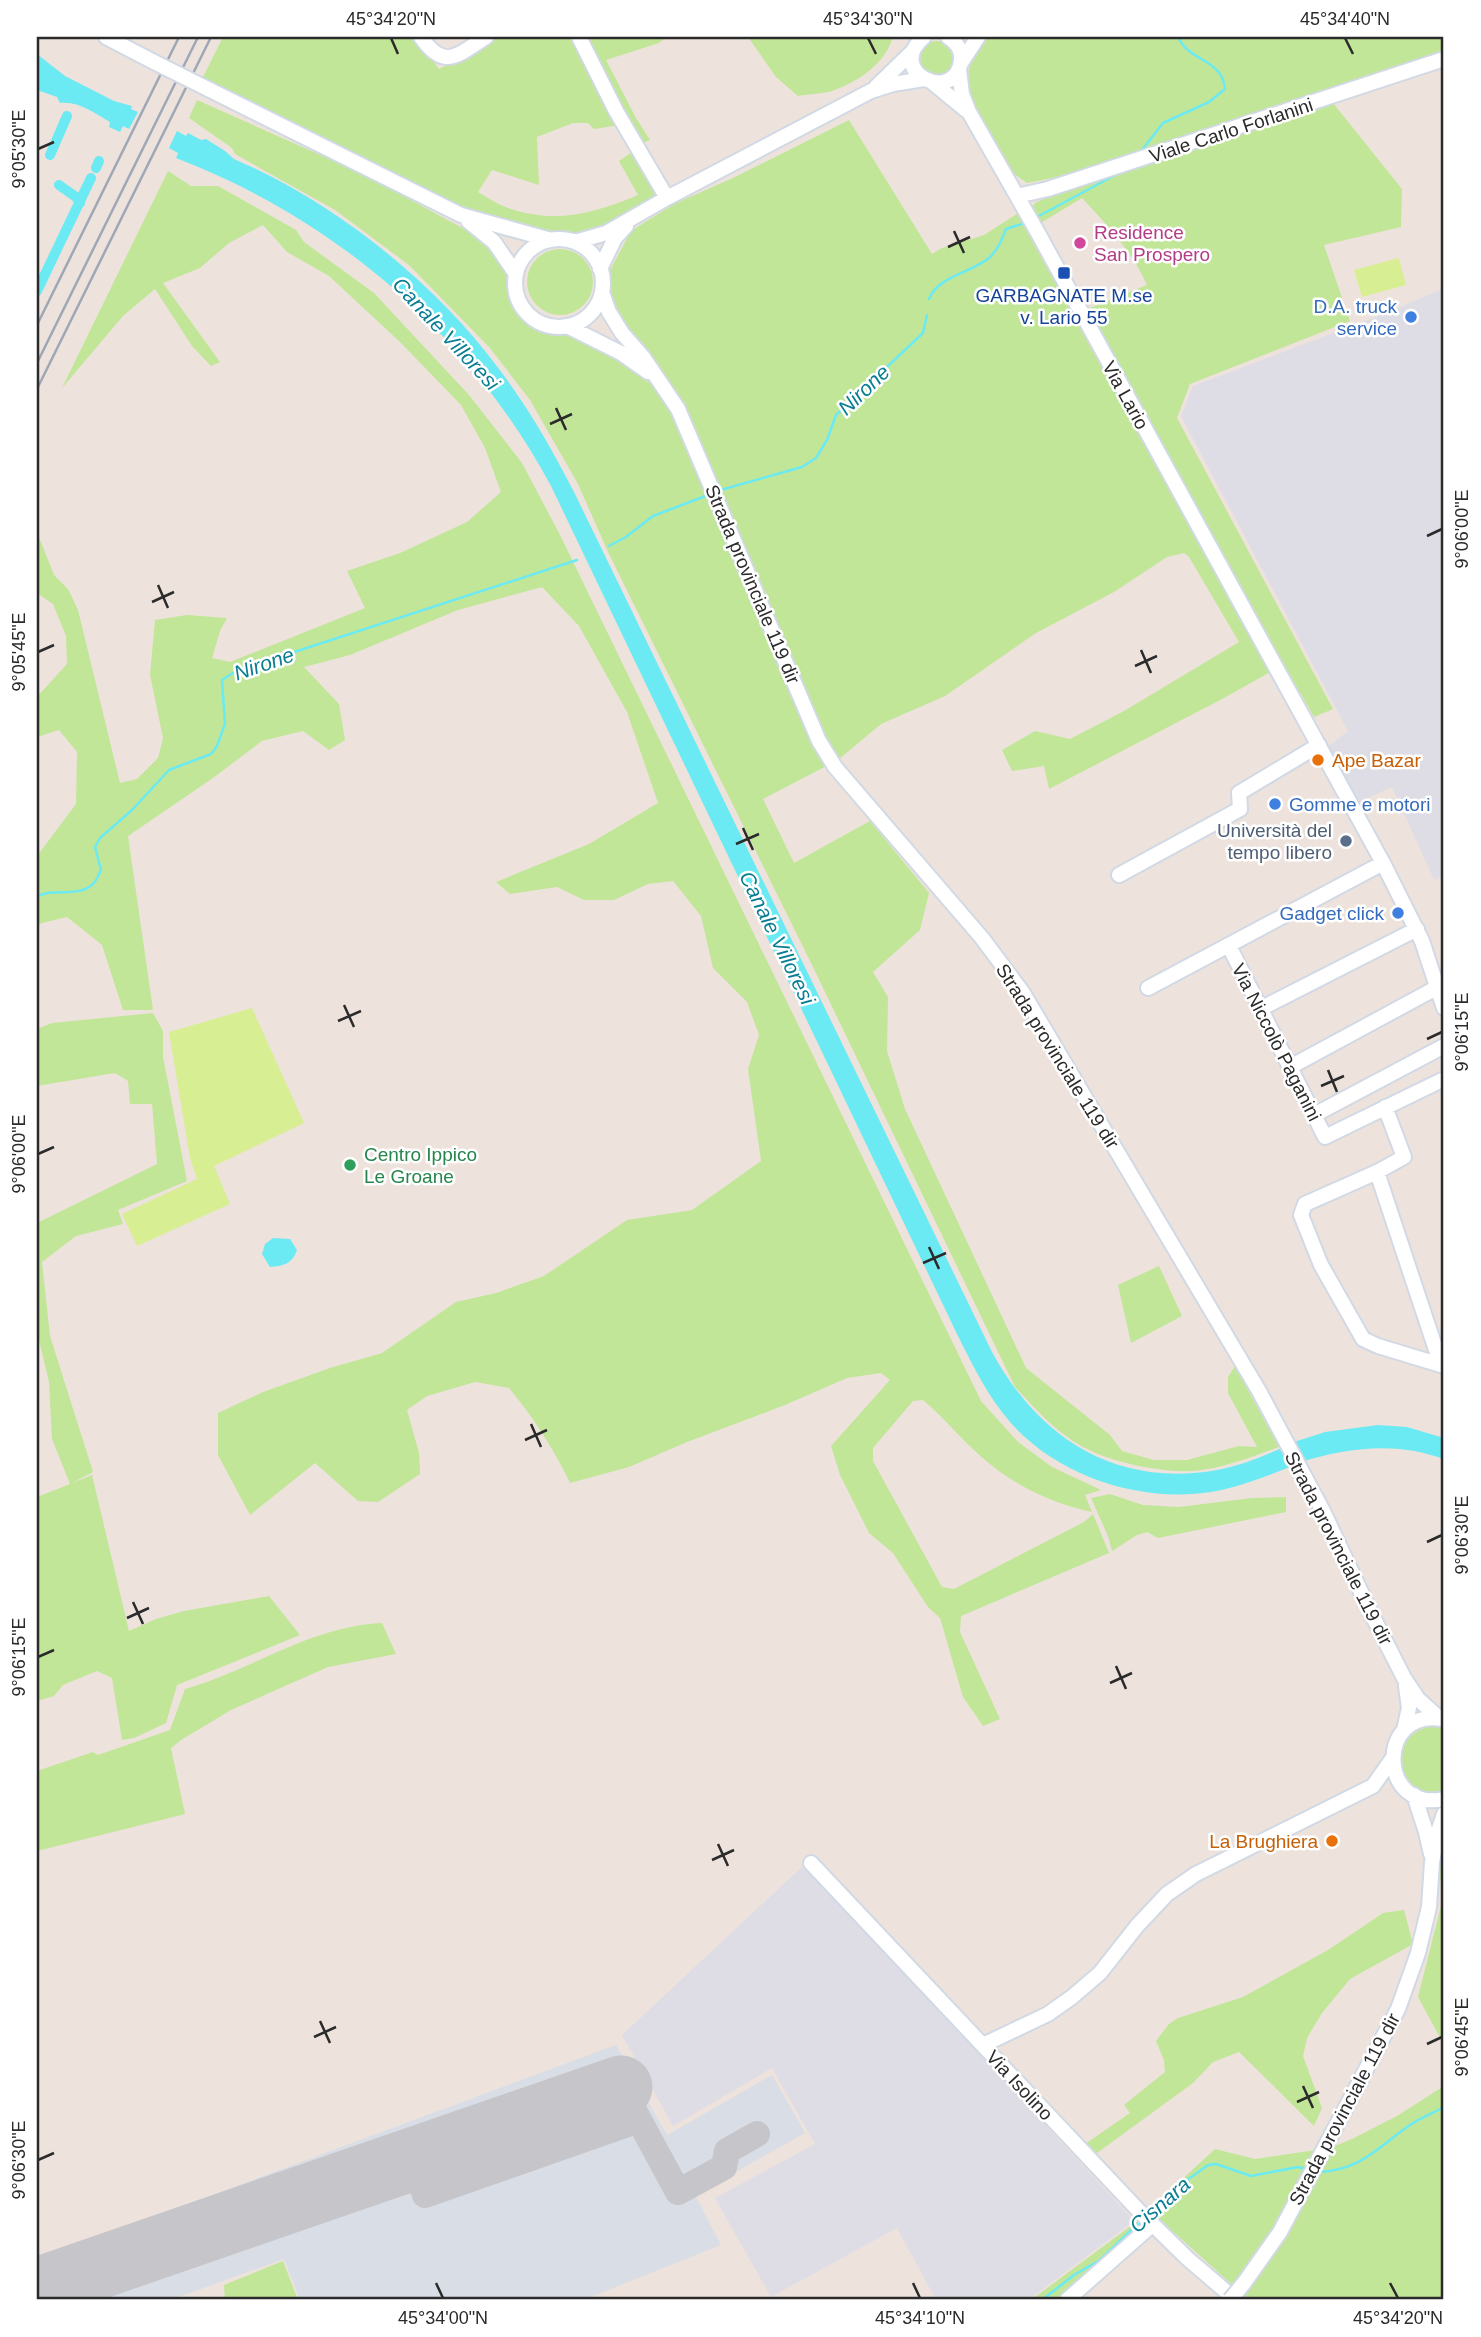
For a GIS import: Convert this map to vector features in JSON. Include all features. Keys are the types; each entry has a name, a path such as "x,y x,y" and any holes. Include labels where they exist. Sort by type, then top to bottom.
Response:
{"street":[{"path":"106,37 461,215 551,240 575,242 606,233 871,91 893,84 945,81 960,66 978,37"},
{"path":"421,37 433,53 450,58 486,37"},
{"path":"579,37 615,111 667,198"},
{"name":"Via Lario","path":"948,37 958,47 962,94 969,113 1032,222 1383,863 1417,929 1440,989 1444,1008"},
{"path":"871,91 918,42"},
{"path":"918,42 912,57 915,70 928,81"},
{"name":"Viale Carlo Forlanini","path":"1017,196 1048,189 1444,59"},
{"name":"Via Lario","path":"928,81 969,113"},
{"path":"461,215 494,242 516,274"},
{"path":"551,240 529,251 523,258 515,282 518,299 534,319 550,326 567,326 583,320 595,308 601,292 600,269 615,238 635,218"},
{"path":"575,242 588,250 600,269"},
{"name":"Strada provinciale 119 dir","path":"601,292 622,333 678,409 819,741 835,767 982,938 1023,993 1280,1429 1404,1678 1418,1699 1441,1719"},
{"name":"Strada provinciale 119 dir","path":"567,326 621,353 655,377"},
{"path":"1119,875 1240,809 1239,793 1319,746"},
{"path":"1148,988 1383,863"},
{"path":"1260,1009 1417,929"},
{"name":"Via Niccolò Paganini","path":"1229,946 1325,1137 1385,1107"},
{"path":"1290,1067 1440,989"},
{"path":"1314,1115 1444,1046"},
{"path":"1443,1366 1363,1339 1321,1265 1301,1215 1305,1203 1377,1172 1404,1157 1385,1107 1444,1079"},
{"path":"1377,1172 1443,1366"},
{"name":"Strada provinciale 119 dir","path":"1373,1786 1392,1759 1396,1743 1404,1730 1409,1700 1404,1678"},
{"path":"1404,1730 1416,1722 1441,1719"},
{"name":"Strada provinciale 119 dir","path":"1392,1759 1395,1772 1410,1793 1426,1832 1432,1862"},
{"path":"983,2045 1048,2014 1072,1997 1100,1973 1137,1926 1167,1894 1196,1874 1373,1786 1430,1800 1444,1799"},
{"name":"Strada provinciale 119 dir","path":"1230,2300 1280,2232 1398,2009 1418,1953 1429,1907 1432,1862 1444,1814"},
{"name":"Via Isolino","path":"811,1863 1139,2211 1188,2259 1236,2300"},
{"path":"1067,2300 1153,2225"}],"shaded area":[{"path":"1444,288 1444,875 1434,880 1392,787 1359,802 1329,746 1348,731 1181,416 1193,386 1394,310"},
{"path":"804,1865 1134,2221 1028,2300 936,2300 897,2228 771,2297 715,2198 815,2144 772,2068 673,2126 622,2035"},
{"path":"616,2045 667,2135 772,2075 805,2133 695,2195 721,2245 583,2300 300,2300 284,2259 170,2300 37,2300 37,2260"}],"green space":[{"path":"223,37 416,37 439,69 498,37 572,37 620,125 594,129 588,123 573,123 537,137 539,185 492,170 478,192 511,209 544,216 591,211 638,195 619,161 634,151 661,194 586,233 553,234 493,219 210,88 213,82 203,77"},
{"path":"585,37 666,37 659,43 606,60 650,140 639,145"},
{"path":"748,37 893,37 877,64 861,77 832,91 798,96 776,77"},
{"path":"1444,37 1444,55 1333,103 1402,189 1401,227 1324,245 1350,321 1190,384 1177,418 1333,709 1314,717 1125,387 1085,310 1147,285 1134,261 1082,198 1039,224 1031,209 1035,203 1080,182 1077,173 1027,183 1013,173 973,107 967,86 969,68 982,39"},
{"path":"937,41 949,46 954,58 949,70 937,75 925,70 920,58 925,46"},
{"path":"197,100 363,174 477,236 504,267 517,310 527,320 545,330 564,331 624,360 648,382 660,371 633,338 611,297 609,272 631,231 674,204 849,120 932,254 942,248 984,235 1020,212 1036,248 1272,671 1049,789 1044,766 1012,771 1002,750 1035,731 1070,739 1124,711 1239,642 1189,557 1184,553 1167,557 1114,592 1036,633 945,696 881,724 838,760 763,799 794,863 870,821 929,893 920,930 873,972 888,997 887,1051 905,1109 1026,1368 1110,1435 1122,1451 1154,1460 1187,1460 1239,1446 1257,1447 1228,1393 1228,1377 1235,1366 1279,1447 1202,1470 1166,1470 1122,1462 1102,1456 1071,1440 1044,1418 1015,1387 812,965 609,554 578,484 530,400 490,348 409,265 335,210 235,154 232,148 189,118"},
{"path":"168,171 191,186 218,186 296,230 304,242 374,293 469,395 522,463 560,535 981,1401 1018,1442 1052,1467 1101,1490 1085,1495 1092,1512 1060,1503 1028,1489 986,1461 923,1400 913,1401 873,1448 873,1461 942,1587 954,1589 1084,1522 1093,1514 1109,1553 961,1616 960,1632 1000,1719 983,1726 963,1697 940,1618 928,1607 893,1553 869,1533 840,1475 831,1446 890,1380 881,1373 847,1378 629,1467 570,1483 542,1434 509,1388 475,1382 427,1396 407,1410 419,1453 420,1474 378,1502 358,1501 315,1463 250,1515 218,1455 218,1413 263,1392 382,1353 456,1302 496,1293 544,1276 627,1220 692,1210 761,1161 748,1069 759,1035 747,1002 713,968 701,916 673,881 648,884 614,900 584,900 557,887 510,894 496,882 589,844 658,803 627,712 579,626 542,587 458,610 350,655 304,667 339,704 345,740 329,750 303,731 262,741 128,836 153,1010 123,1010 102,945 67,917 37,926 37,856 76,804 77,752 59,730 37,737 37,697 67,664 66,636 53,604 37,593 37,532 54,575 68,589 78,610 120,783 137,779 158,758 163,738 150,675 155,620 187,615 227,618 212,658 230,662 365,608 347,571 400,553 467,522 501,492 485,448 461,405 400,342 329,276 287,252 263,225 229,243 200,268 163,283 220,362 211,366 192,346 155,289 123,316 62,388"},
{"path":"560,249 573,251 583,259 591,269 591,295 583,305 573,313 560,315 547,313 537,305 529,295 527,282 529,269 537,259 547,251"},
{"path":"1399,258 1406,285 1362,297 1354,270"},
{"path":"252,1008 304,1123 214,1166 230,1204 137,1246 122,1214 197,1179 190,1158 169,1032"},
{"path":"153,1013 163,1031 163,1057 187,1181 118,1210 123,1224 76,1236 42,1262 50,1336 93,1472 72,1483 92,1475 129,1631 184,1611 269,1596 300,1635 177,1685 166,1723 134,1738 122,1740 112,1678 97,1671 63,1685 54,1696 37,1701 37,1497 70,1484 52,1439 49,1382 37,1332 37,1223 157,1164 152,1104 130,1104 128,1081 115,1073 37,1086 37,1029 52,1023"},
{"path":"1159,1266 1182,1316 1131,1343 1118,1285"},
{"path":"1110,1494 1143,1505 1179,1507 1252,1498 1286,1497 1286,1512 1158,1538 1147,1532 1137,1535 1112,1551 1091,1498"},
{"path":"382,1623 396,1654 328,1667 231,1710 171,1748 185,1814 37,1851 37,1771 93,1752 98,1755 170,1730 185,1689 306,1640 356,1626"},
{"path":"1437,1725 1444,1727 1444,1793 1428,1794 1416,1790 1407,1782 1400,1760 1410,1737 1421,1729"},
{"path":"1444,1837 1444,1894 1440,1873"},
{"path":"1444,1894 1444,2045 1418,1997"},
{"path":"1404,1910 1413,1944 1350,1979 1322,2013 1307,2038 1303,2056 1322,2108 1314,2126 1239,2052 1213,2062 1193,2083 1097,2153 1085,2144 1130,2113 1124,2105 1165,2072 1164,2060 1156,2041 1169,2024 1178,2018 1243,1997 1328,1950 1383,1913"},
{"path":"1444,2086 1444,2300 1249,2300 1157,2217 1056,2300 1031,2300 1136,2222 1215,2149 1255,2159 1330,2148 1397,2116"},
{"path":"283,2261 298,2300 225,2300 224,2285"}],"water":[{"path":"37,54 65,76 114,101 132,106 131,109 138,112 129,129 123,126 120,132 109,127 110,122 86,108 60,103 57,97 37,90"},
{"name":"Canale Villoresi","path":"177,131 186,136 188,133 201,140 206,139 234,159 308,198 380,247 413,275 473,336 520,398 574,492 992,1352 1011,1383 1033,1410 1057,1432 1084,1450 1114,1464 1146,1471 1180,1474 1217,1470 1242,1464 1282,1448 1292,1466 1211,1492 1156,1493 1129,1489 1076,1471 1052,1458 1030,1442 1011,1423 988,1392 958,1336 551,486 518,431 481,380 439,332 393,288 344,249 291,214 235,183 176,158 178,153 169,148"},
{"path":"273,1238 290,1239 297,1250 293,1258 286,1263 270,1267 262,1254 265,1244"},
{"path":"1378,1425 1407,1427 1444,1438 1444,1459 1409,1450 1374,1448 1339,1452 1304,1461 1294,1442 1325,1432"}],"waterway":[{"name":"Nirone","path":"1142,150 1163,123 1209,102 1225,89 1218,71 1190,52 1178,37"},
{"path":"50,155 67,116"},
{"path":"96,168 99,161"},
{"name":"Nirone","path":"1037,217 1117,174"},
{"path":"37,291 91,178"},
{"path":"59,185 80,203"},
{"name":"Nirone","path":"929,299 933,291 947,280 989,258 1006,229 1028,222"},
{"name":"Nirone","path":"717,491 802,467 816,458 827,440 836,415 923,333 927,315"},
{"name":"Nirone","path":"609,546 626,537 653,516 708,495"},
{"name":"Nirone","path":"37,897 43,894 79,891 92,885 101,870 95,847 100,838 132,810 169,770 211,754 225,724 222,680 236,671 577,560"},
{"name":"Cisnara","path":"1319,2172 1358,2162 1410,2125 1444,2107"},
{"name":"Cisnara","path":"1149,2215 1168,2194 1208,2165 1216,2164 1251,2176 1298,2167 1306,2169"},
{"name":"Cisnara","path":"1042,2300 1074,2275 1100,2260 1141,2221"}],"taxiway":[{"path":"412,2158 425,2195 639,2120 621,2087"},
{"path":"639,2120 678,2192 724,2167 727,2151 757,2134"}],"runway":[{"path":"37,2289 621,2087"}],"railway":[{"path":"37,325 179,37"},
{"path":"37,363 198,37"},
{"path":"37,389 211,37"}],"place":[{"name":"Residence San Prospero","path":"1080,243"},
{"name":"GARBAGNATE M.se v. Lario 55","path":"1064,273"},
{"name":"D.A. truck service","path":"1411,317"},
{"name":"Ape Bazar","path":"1318,760"},
{"name":"Gomme e motori","path":"1275,804"},
{"name":"Università del tempo libero","path":"1346,841"},
{"name":"Gadget click","path":"1398,913"},
{"name":"Centro Ippico Le Groane","path":"350,1165"},
{"name":"La Brughiera","path":"1332,1841"}]}
